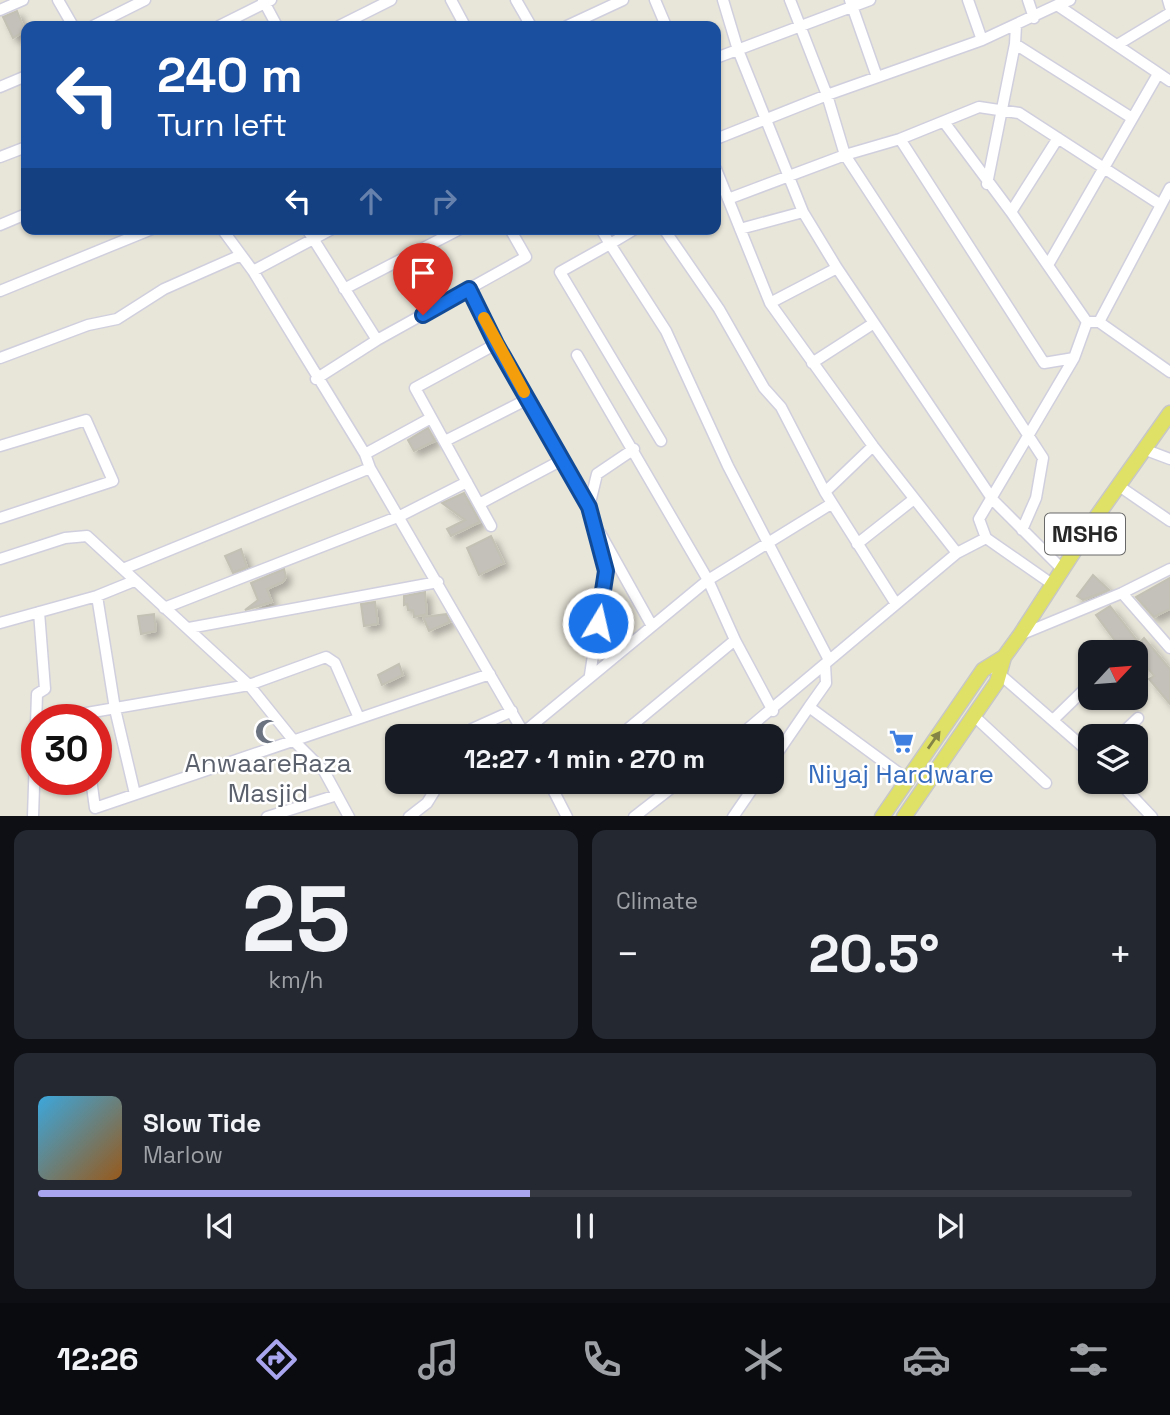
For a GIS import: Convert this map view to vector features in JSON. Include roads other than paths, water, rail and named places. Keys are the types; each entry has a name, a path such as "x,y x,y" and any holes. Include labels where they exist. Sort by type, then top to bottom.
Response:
{"main road":[{"name":"MSH6","path":"883,816 989,665 1004,657 1020,635 1062,569 1170,413"},
{"name":"MSH6","path":"905,816 1001,675 1004,657"}],"street":[{"path":"0,10 23,0"},
{"path":"58,0 70,21"},
{"path":"103,21 145,0"},
{"path":"349,21 391,0"},
{"path":"451,0 463,21"},
{"path":"516,0 528,21"},
{"path":"578,21 622,0"},
{"path":"655,0 664,21"},
{"path":"723,0 738,50 791,175 803,212 837,268 993,500 1062,569"},
{"path":"790,0 827,95 845,155 1043,458 1036,498 1023,530"},
{"path":"721,56 851,4 870,0"},
{"path":"968,0 982,40"},
{"path":"1028,0 1034,18"},
{"path":"721,137 827,95 982,40 1070,0"},
{"path":"1168,0 1170,8"},
{"path":"228,21 266,1 275,21"},
{"path":"851,4 877,77"},
{"path":"1057,5 1170,81"},
{"path":"1117,45 1170,13"},
{"path":"987,184 1003,110 1016,25"},
{"path":"1015,44 1132,118"},
{"path":"1048,265 1158,74"},
{"path":"0,87 21,78"},
{"path":"728,199 845,155 900,139 979,107 1018,113 1161,205"},
{"path":"944,122 987,184 1011,212 1087,322"},
{"path":"1011,212 1058,138"},
{"path":"900,139 1044,363 1074,358"},
{"path":"0,157 21,149"},
{"path":"721,183 769,303 873,446 957,553"},
{"path":"1099,321 1170,188"},
{"path":"740,229 803,212"},
{"path":"0,225 21,216"},
{"path":"0,291 137,235"},
{"path":"226,235 253,271 316,379 365,454 370,468 519,724"},
{"path":"253,271 308,235"},
{"path":"311,235 377,340"},
{"path":"344,289 448,235"},
{"path":"316,379 377,340 526,257 513,235"},
{"path":"605,235 666,331 728,466 827,662 826,683 784,743"},
{"path":"625,235 560,272 661,441"},
{"path":"668,235 712,299 764,388 781,407 831,504 896,604"},
{"path":"0,358 88,325 117,319 164,289 241,255"},
{"path":"769,303 837,268"},
{"path":"469,289 496,344 589,507 606,571 590,675"},
{"path":"1087,322 1099,321 1170,372"},
{"path":"1052,584 986,538 979,519 993,500 1074,358 1087,322"},
{"path":"812,363 874,323"},
{"path":"491,526 415,388 496,344"},
{"path":"577,355 708,580 735,640 773,710"},
{"path":"445,441 528,399"},
{"path":"365,454 431,418"},
{"path":"0,446 86,420 113,481 0,518"},
{"path":"825,492 873,446"},
{"path":"589,507 597,474 634,449"},
{"path":"1146,450 1170,458"},
{"path":"479,504 562,460"},
{"path":"123,569 370,468"},
{"path":"164,608 400,516 467,482"},
{"path":"1119,486 1170,521"},
{"path":"857,544 914,499"},
{"path":"536,724 590,675 708,580 767,541 831,504"},
{"path":"593,522 652,626"},
{"path":"0,559 80,535 87,536 249,685 294,741 324,771 348,816"},
{"path":"755,724 957,553 986,538"},
{"path":"1020,635 1122,593 1170,569"},
{"path":"0,623 97,596 134,581"},
{"path":"189,628 438,582"},
{"path":"1122,593 1170,648"},
{"path":"97,596 115,709 135,794"},
{"path":"33,816 37,694 45,689 39,612"},
{"path":"634,724 735,640"},
{"path":"112,709 249,685 329,657 335,663 359,718"},
{"path":"989,665 1078,742"},
{"path":"93,795 95,808 489,674"},
{"path":"1054,719 1078,696"},
{"path":"809,707 907,779"},
{"path":"483,724 512,711"},
{"path":"975,716 1046,783"},
{"path":"1132,724 1138,718"},
{"path":"410,816 427,803 433,794"},
{"path":"554,794 564,816"},
{"path":"635,816 663,794"},
{"path":"734,816 749,794"},
{"path":"1130,794 1151,816"},
{"path":"270,816 337,795"}],"place":[{"name":"AnwaareRaza Masjid","path":"268,731"},
{"name":"Niyaj Hardware","path":"901,742"}]}
